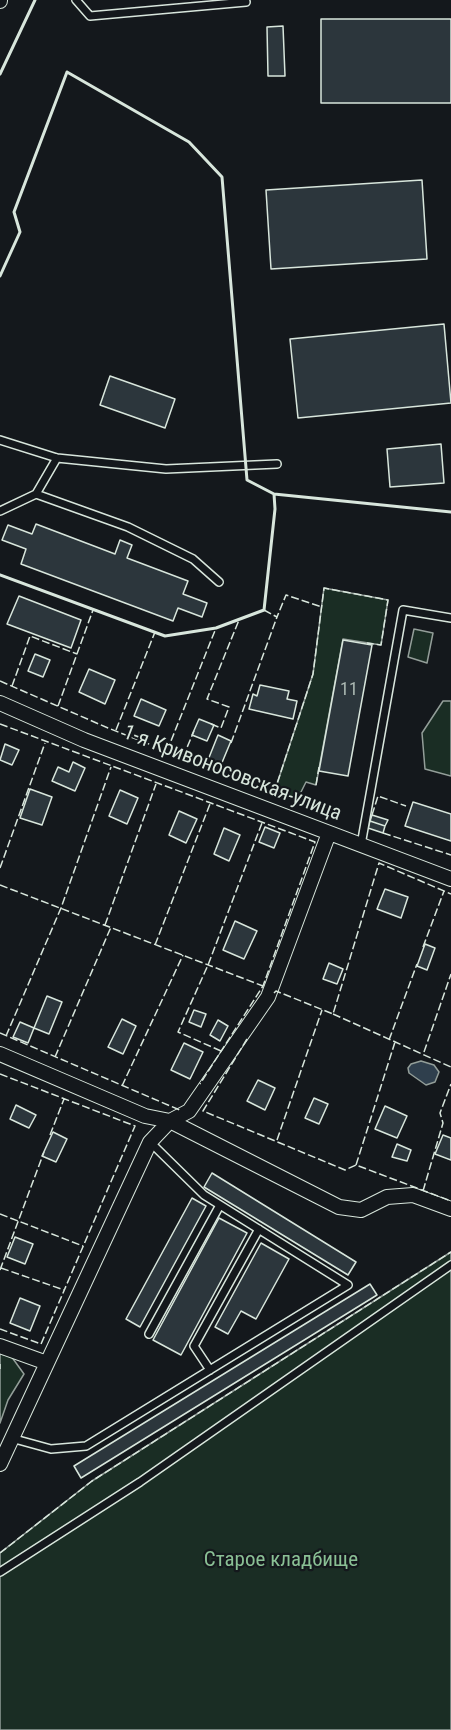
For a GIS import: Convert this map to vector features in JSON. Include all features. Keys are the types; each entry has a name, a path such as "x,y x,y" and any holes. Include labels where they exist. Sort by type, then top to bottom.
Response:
{"street":[{"name":"1-я Кривоносовская улица","path":"0,703 84,740 451,879"},
{"path":"0,1464 150,1142 170,1121 189,1111 268,997 329,833"},
{"path":"0,1054 145,1116 170,1121 339,1207 361,1210 387,1197 413,1195 451,1209"},
{"path":"0,1346 47,1363"}],"lane":[{"path":"76,0 90,16 246,2"},
{"path":"0,440 57,458 166,469 277,464"},
{"path":"0,511 36,494 57,458"},
{"path":"36,494 139,533 193,559 219,582"},
{"path":"360,845 403,610 451,618"},
{"path":"12,1438 51,1449 86,1446 348,1285 204,1196 150,1142"},
{"path":"150,1334 220,1205"},
{"path":"210,1370 194,1346 259,1229"},
{"path":"0,1572 140,1482 451,1265"}],"green space":[{"path":"324,588 388,600 381,645 343,639 316,785 306,782 298,798 274,793 313,674"},
{"path":"414,629 433,633 427,663 408,657"},
{"path":"443,701 451,701 451,776 425,769 422,733"},
{"name":"Старое кладбище","path":"451,1252 451,1730 0,1730 0,1553 92,1481"},
{"path":"0,1354 11,1356 24,1374 8,1400 0,1423"}],"water":[{"path":"421,1061 434,1065 439,1072 435,1082 426,1085 409,1073 408,1068 411,1064"}],"building":[{"path":"321,19 451,19 451,103 321,103"},
{"path":"283,26 285,76 268,76 267,27"},
{"path":"422,180 427,259 271,269 266,190"},
{"path":"444,324 451,403 298,418 290,339"},
{"path":"110,376 175,399 165,428 100,405"},
{"path":"441,444 444,483 390,487 387,449"},
{"path":"36,524 115,554 120,540 132,545 127,558 188,581 183,594 207,603 202,617 178,608 173,621 21,564 26,549 2,540 8,525 32,534"},
{"path":"19,596 81,620 71,648 7,624"},
{"path":"343,640 372,645 348,776 319,771"},
{"path":"35,654 50,660 43,677 28,671"},
{"path":"89,669 115,680 105,704 79,692"},
{"path":"260,685 289,691 287,699 297,701 293,719 249,709 253,694 257,696"},
{"path":"141,699 166,710 159,726 134,716"},
{"path":"199,719 214,725 207,741 192,735"},
{"path":"218,735 231,741 221,765 208,760"},
{"path":"5,744 19,750 12,765 0,760"},
{"path":"73,762 85,768 75,791 52,781 58,767 69,772"},
{"path":"30,789 52,797 42,825 20,818"},
{"path":"120,790 138,798 127,824 109,816"},
{"path":"413,802 451,814 451,841 405,826"},
{"path":"179,811 197,819 186,843 169,835"},
{"path":"372,815 388,820 385,826 370,821"},
{"path":"370,821 385,826 383,833 368,828"},
{"path":"265,827 280,833 274,848 259,842"},
{"path":"224,828 240,835 229,861 214,854"},
{"path":"385,889 408,897 401,918 377,909"},
{"path":"235,921 257,931 244,959 223,950"},
{"path":"425,944 435,948 427,970 417,966"},
{"path":"329,963 343,969 337,984 323,979"},
{"path":"47,996 62,1002 49,1034 34,1028"},
{"path":"194,1010 206,1014 201,1027 189,1022"},
{"path":"122,1019 136,1026 123,1054 108,1047"},
{"path":"218,1020 228,1026 220,1041 210,1035"},
{"path":"20,1022 34,1028 28,1043 13,1037"},
{"path":"184,1043 203,1052 190,1079 171,1070"},
{"path":"258,1080 275,1088 265,1110 247,1101"},
{"path":"314,1098 328,1104 319,1124 305,1118"},
{"path":"16,1105 36,1115 29,1128 10,1119"},
{"path":"385,1106 407,1116 397,1138 375,1129"},
{"path":"53,1132 67,1139 56,1162 42,1156"},
{"path":"443,1135 451,1138 451,1160 435,1154"},
{"path":"397,1144 411,1150 407,1161 392,1157"},
{"path":"212,1173 356,1262 348,1275 204,1187"},
{"path":"192,1198 206,1206 140,1327 126,1319"},
{"path":"219,1218 247,1233 181,1355 153,1340"},
{"path":"15,1237 33,1244 25,1264 7,1257"},
{"path":"261,1243 289,1259 256,1319 241,1311 228,1334 215,1327"},
{"path":"370,1284 377,1295 81,1478 74,1466"},
{"path":"20,1298 40,1306 30,1331 10,1323"}],"fence":[{"path":"274,793 313,674 324,588 388,600 381,645 367,643"},
{"path":"264,610 277,617 286,595 322,607"},
{"path":"58,706 93,610"},
{"path":"231,743 277,617"},
{"path":"211,724 221,728 229,707 207,699 239,620"},
{"path":"167,751 216,628"},
{"path":"116,730 155,632"},
{"path":"12,686 30,636 77,654"},
{"path":"0,681 108,728 274,793 298,798"},
{"path":"0,724 315,842 263,986 200,1084"},
{"path":"183,757 194,731"},
{"path":"0,868 45,743"},
{"path":"6,1036 61,908 111,767"},
{"path":"316,785 319,767"},
{"path":"105,925 156,784"},
{"path":"372,815 378,796 406,806"},
{"path":"155,945 210,804"},
{"path":"221,1051 178,1032 208,965 262,823"},
{"path":"383,833 451,855"},
{"path":"274,993 276,991 333,1014 379,863 451,894"},
{"path":"0,885 263,986"},
{"path":"423,947 444,891"},
{"path":"55,1057 111,927"},
{"path":"122,1086 183,955"},
{"path":"389,1040 417,964"},
{"path":"424,1052 451,974"},
{"path":"277,1140 322,1010"},
{"path":"333,1014 451,1067"},
{"path":"0,1033 182,1111"},
{"path":"247,1039 203,1111 345,1170 356,1165 451,1201"},
{"path":"356,1165 395,1042"},
{"path":"0,1074 135,1126 41,1344 0,1329"},
{"path":"423,1191 443,1123 440,1113 451,1084"},
{"path":"50,1135 64,1099"},
{"path":"0,1270 44,1152"},
{"path":"0,1214 83,1246"},
{"path":"0,1553 92,1481 451,1252"},
{"path":"1,1268 64,1290"},
{"path":"0,1364 0,1369"}],"wall":[{"path":"0,74 35,0"},
{"path":"0,276 20,232 14,212 67,72 189,142 222,177 247,480 274,494 451,512"},
{"path":"0,575 165,636 216,628 264,610 275,509 274,494"}]}
